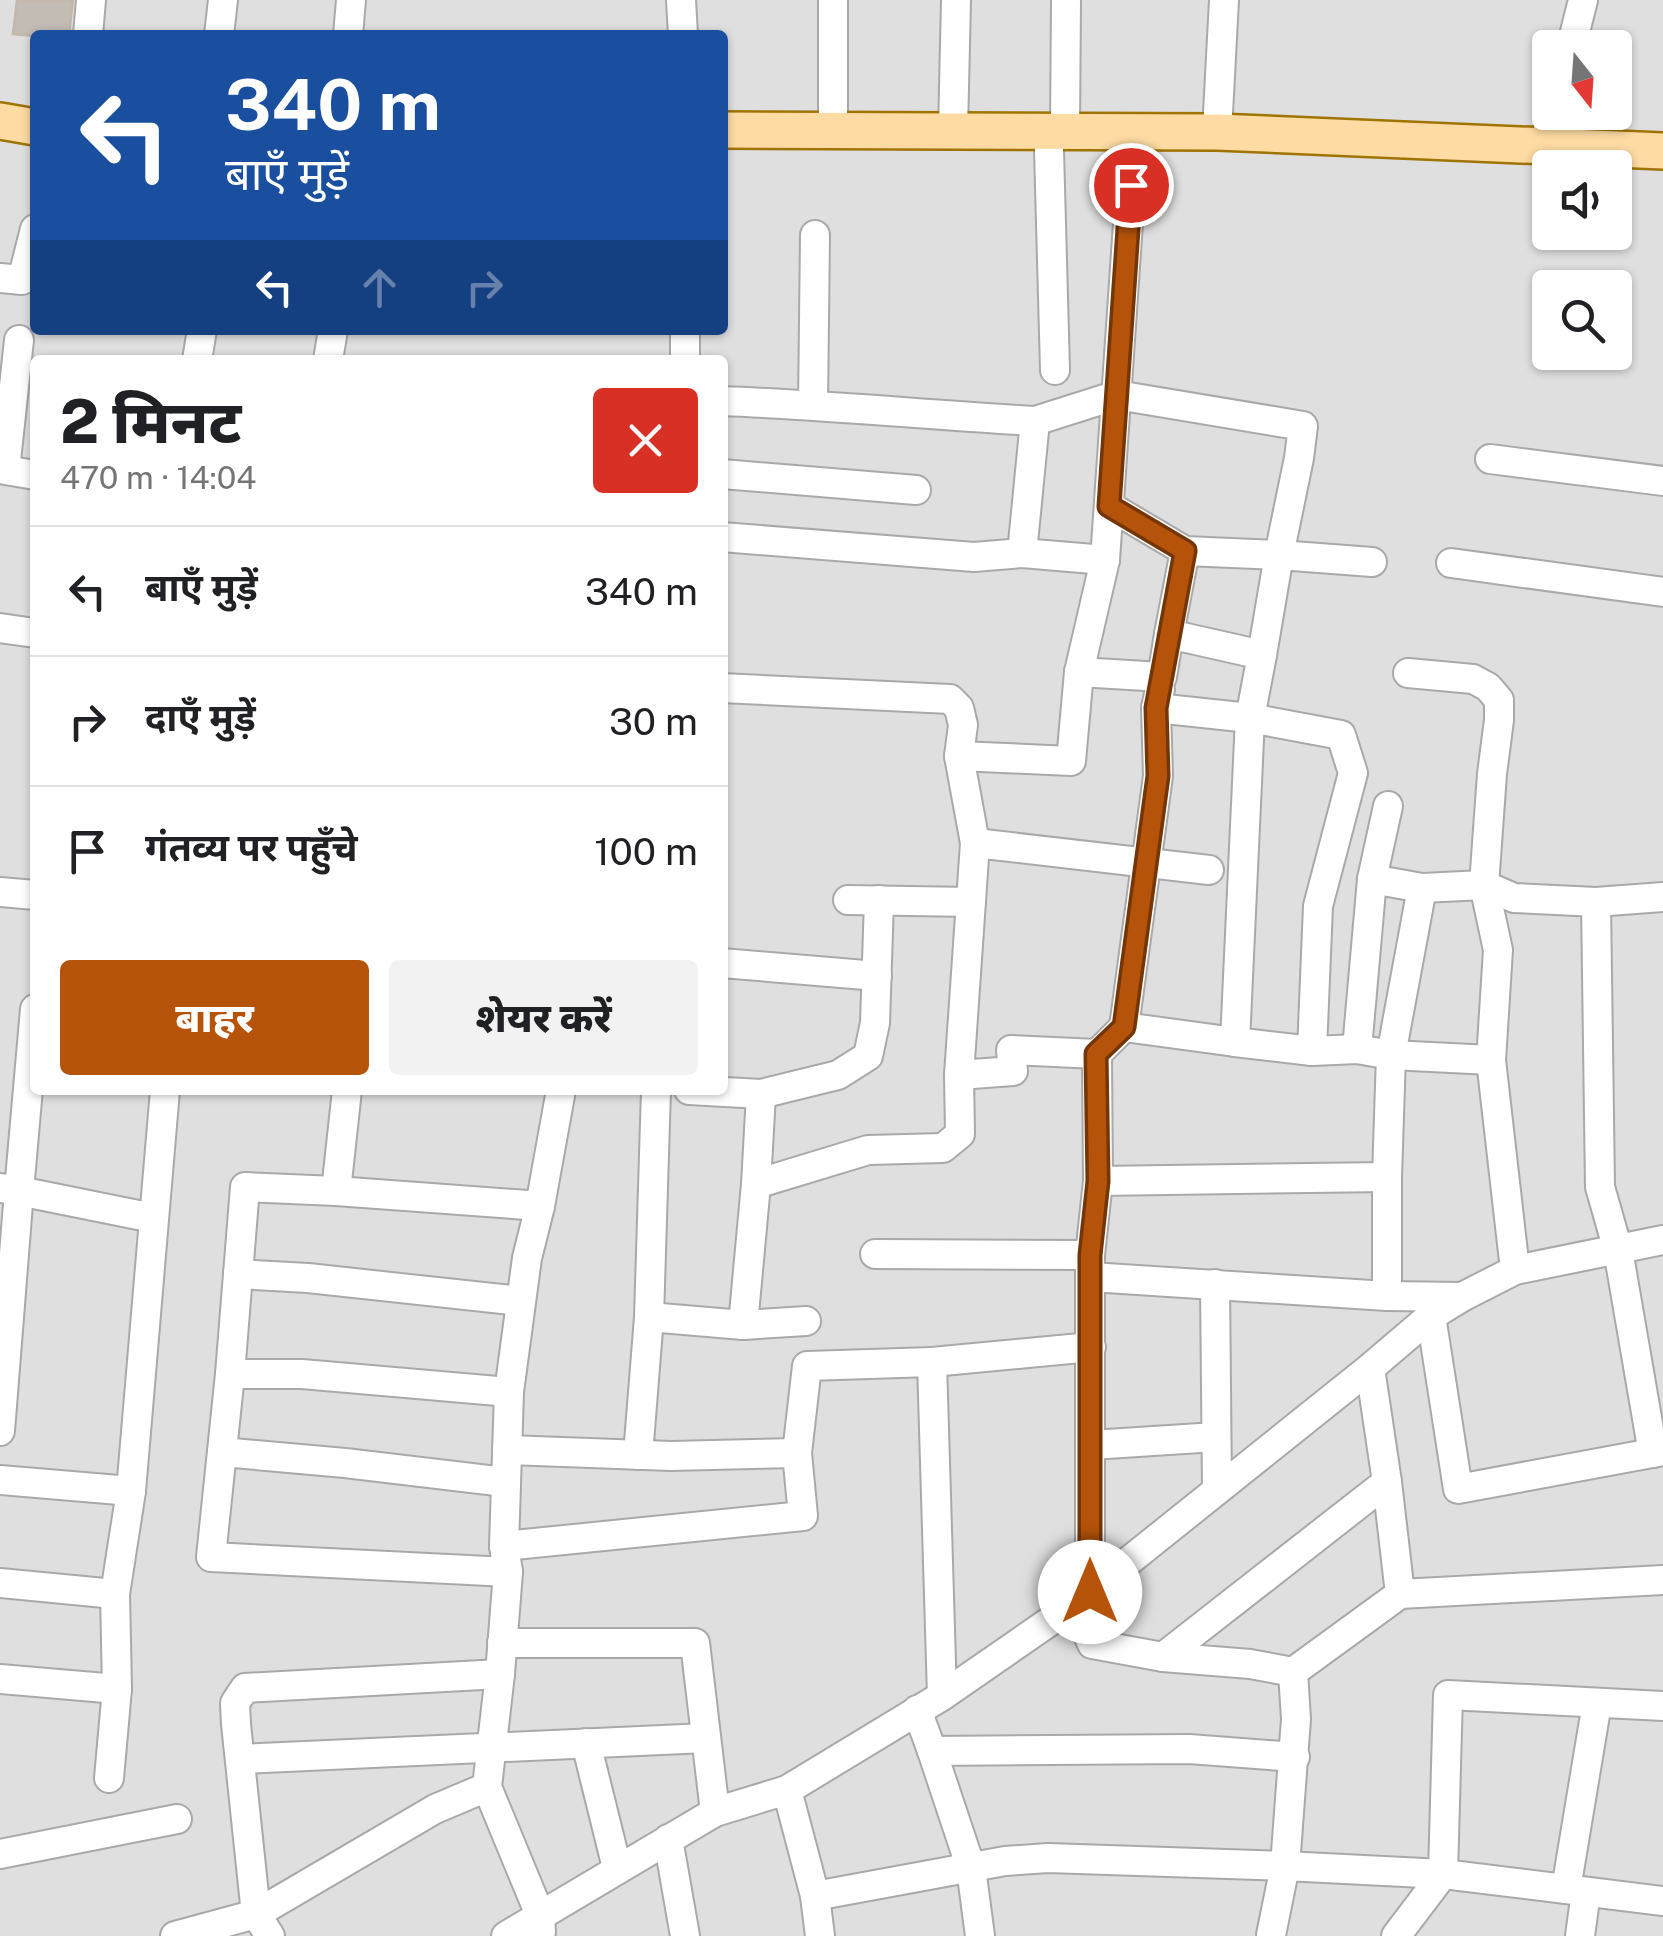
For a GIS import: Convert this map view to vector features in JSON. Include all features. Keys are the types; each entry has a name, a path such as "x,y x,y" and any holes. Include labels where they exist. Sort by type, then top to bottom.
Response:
{"main road":[{"path":"0,102 30,107"},
{"path":"0,122 30,127"},
{"path":"728,130 833,128 1057,140 1217,132 1532,128"},
{"path":"1559,130 1663,151"},
{"path":"728,148 970,137"},
{"path":"1057,140 1133,150 1217,150 1663,170"}],"street":[{"path":"88,30 90,0"},
{"path":"219,30 222,0"},
{"path":"348,30 351,0"},
{"path":"681,0 682,30"},
{"path":"833,0 833,128"},
{"path":"956,0 970,137"},
{"path":"1055,370 1057,140 1066,0"},
{"path":"1217,132 1224,0"},
{"path":"1575,30 1583,0"},
{"path":"958,756 1071,761 1079,672 1106,560 1133,150"},
{"path":"813,404 815,235"},
{"path":"19,280 30,246"},
{"path":"19,340 5,470 30,475"},
{"path":"728,400 1034,421 1117,395 1303,426 1250,718 1235,1042"},
{"path":"1022,553 1034,421"},
{"path":"1490,459 1663,481"},
{"path":"728,474 916,490"},
{"path":"1109,506 1185,551 1372,562"},
{"path":"728,538 974,558 1022,553 1106,560"},
{"path":"959,1075 1013,1072 1012,1050 1096,1054 1124,1027 1158,776 1156,708 1185,551"},
{"path":"1450,563 1663,592"},
{"path":"0,628 30,632"},
{"path":"1169,634 1262,655"},
{"path":"1079,672 1162,677"},
{"path":"1408,673 1473,679 1488,687 1499,700 1484,884 1498,950"},
{"path":"728,688 950,699 958,708 963,725 958,756 975,843 959,1075 960,1134 942,1148 868,1150 756,1184"},
{"path":"1156,708 1250,718 1341,735 1352,773 1318,906 1312,1051"},
{"path":"1357,1049 1372,879 1388,806"},
{"path":"975,843 1209,870"},
{"path":"1372,879 1422,888 1484,884 1514,898 1596,902 1663,897"},
{"path":"1387,1296 1392,1055 1422,888"},
{"path":"0,892 30,895"},
{"path":"1514,898 1498,950 1491,1060 1516,1270"},
{"path":"848,900 971,902"},
{"path":"728,1092 761,1094 838,1075 868,1056 875,1023 879,900"},
{"path":"1431,1316 1458,1489 1658,1452 1618,1250 1600,1187 1596,902"},
{"path":"728,964 877,976"},
{"path":"1124,1027 1312,1051 1357,1049 1392,1055 1491,1060"},
{"path":"0,1432 9,1189 30,1044"},
{"path":"1096,1054 1098,1181 1091,1266 1090,1445 1082,1598 1092,1644 1163,1657 1250,1664 1293,1672 1400,1594 1663,1580"},
{"path":"743,1325 761,1094"},
{"path":"108,1778 117,1688 114,1594 132,1491 165,1095"},
{"path":"336,1190 346,1095"},
{"path":"540,1926 487,1787 502,1643 508,1392 526,1258 540,1206 560,1095"},
{"path":"638,1455 649,1317 656,1095"},
{"path":"1098,1181 1387,1177"},
{"path":"540,1206 245,1187 211,1557 506,1559 803,1516 797,1453 807,1366 932,1362 1090,1346"},
{"path":"9,1189 153,1218"},
{"path":"506,1936 540,1926 617,1868 715,1812 787,1790 942,1696 1082,1598 1431,1316 1462,1296 1516,1270 1663,1240"},
{"path":"875,1254 1091,1266 1215,1284 1387,1296 1462,1296"},
{"path":"238,1274 520,1301"},
{"path":"1215,1284 1217,1489"},
{"path":"649,1317 743,1325 806,1321"},
{"path":"932,1362 942,1696"},
{"path":"1370,1368 1400,1594"},
{"path":"230,1374 302,1374 508,1392"},
{"path":"1090,1445 1216,1437"},
{"path":"506,1450 638,1455 797,1453"},
{"path":"222,1452 505,1482"},
{"path":"0,1480 132,1491"},
{"path":"1163,1657 1387,1482"},
{"path":"0,1583 114,1594"},
{"path":"502,1643 695,1643 715,1812"},
{"path":"1276,1936 1294,1757 1293,1672"},
{"path":"263,1925 235,1703 245,1688 500,1674"},
{"path":"0,1679 117,1688"},
{"path":"1396,1936 1443,1874 1448,1695 1663,1706"},
{"path":"1580,1936 1576,1891 1597,1703"},
{"path":"917,1710 970,1868 980,1936"},
{"path":"240,1759 706,1738"},
{"path":"586,1743 617,1868"},
{"path":"932,1751 1189,1749 1294,1757"},
{"path":"175,1936 263,1925 435,1810 487,1787"},
{"path":"787,1790 815,1896 820,1936"},
{"path":"0,1854 177,1819"},
{"path":"668,1839 686,1936"},
{"path":"815,1896 1005,1861 1048,1858 1443,1874 1663,1902"}],"shaded area":[{"path":"0,0 1663,0 1663,1936 0,1936"}],"building":[{"path":"17,0 73,0 70,30 13,34"}],"route":[{"path":"1090,1592 1090,1255 1098,1181 1096,1054 1124,1027 1158,776 1156,708 1185,551 1109,506 1131,185"}]}
